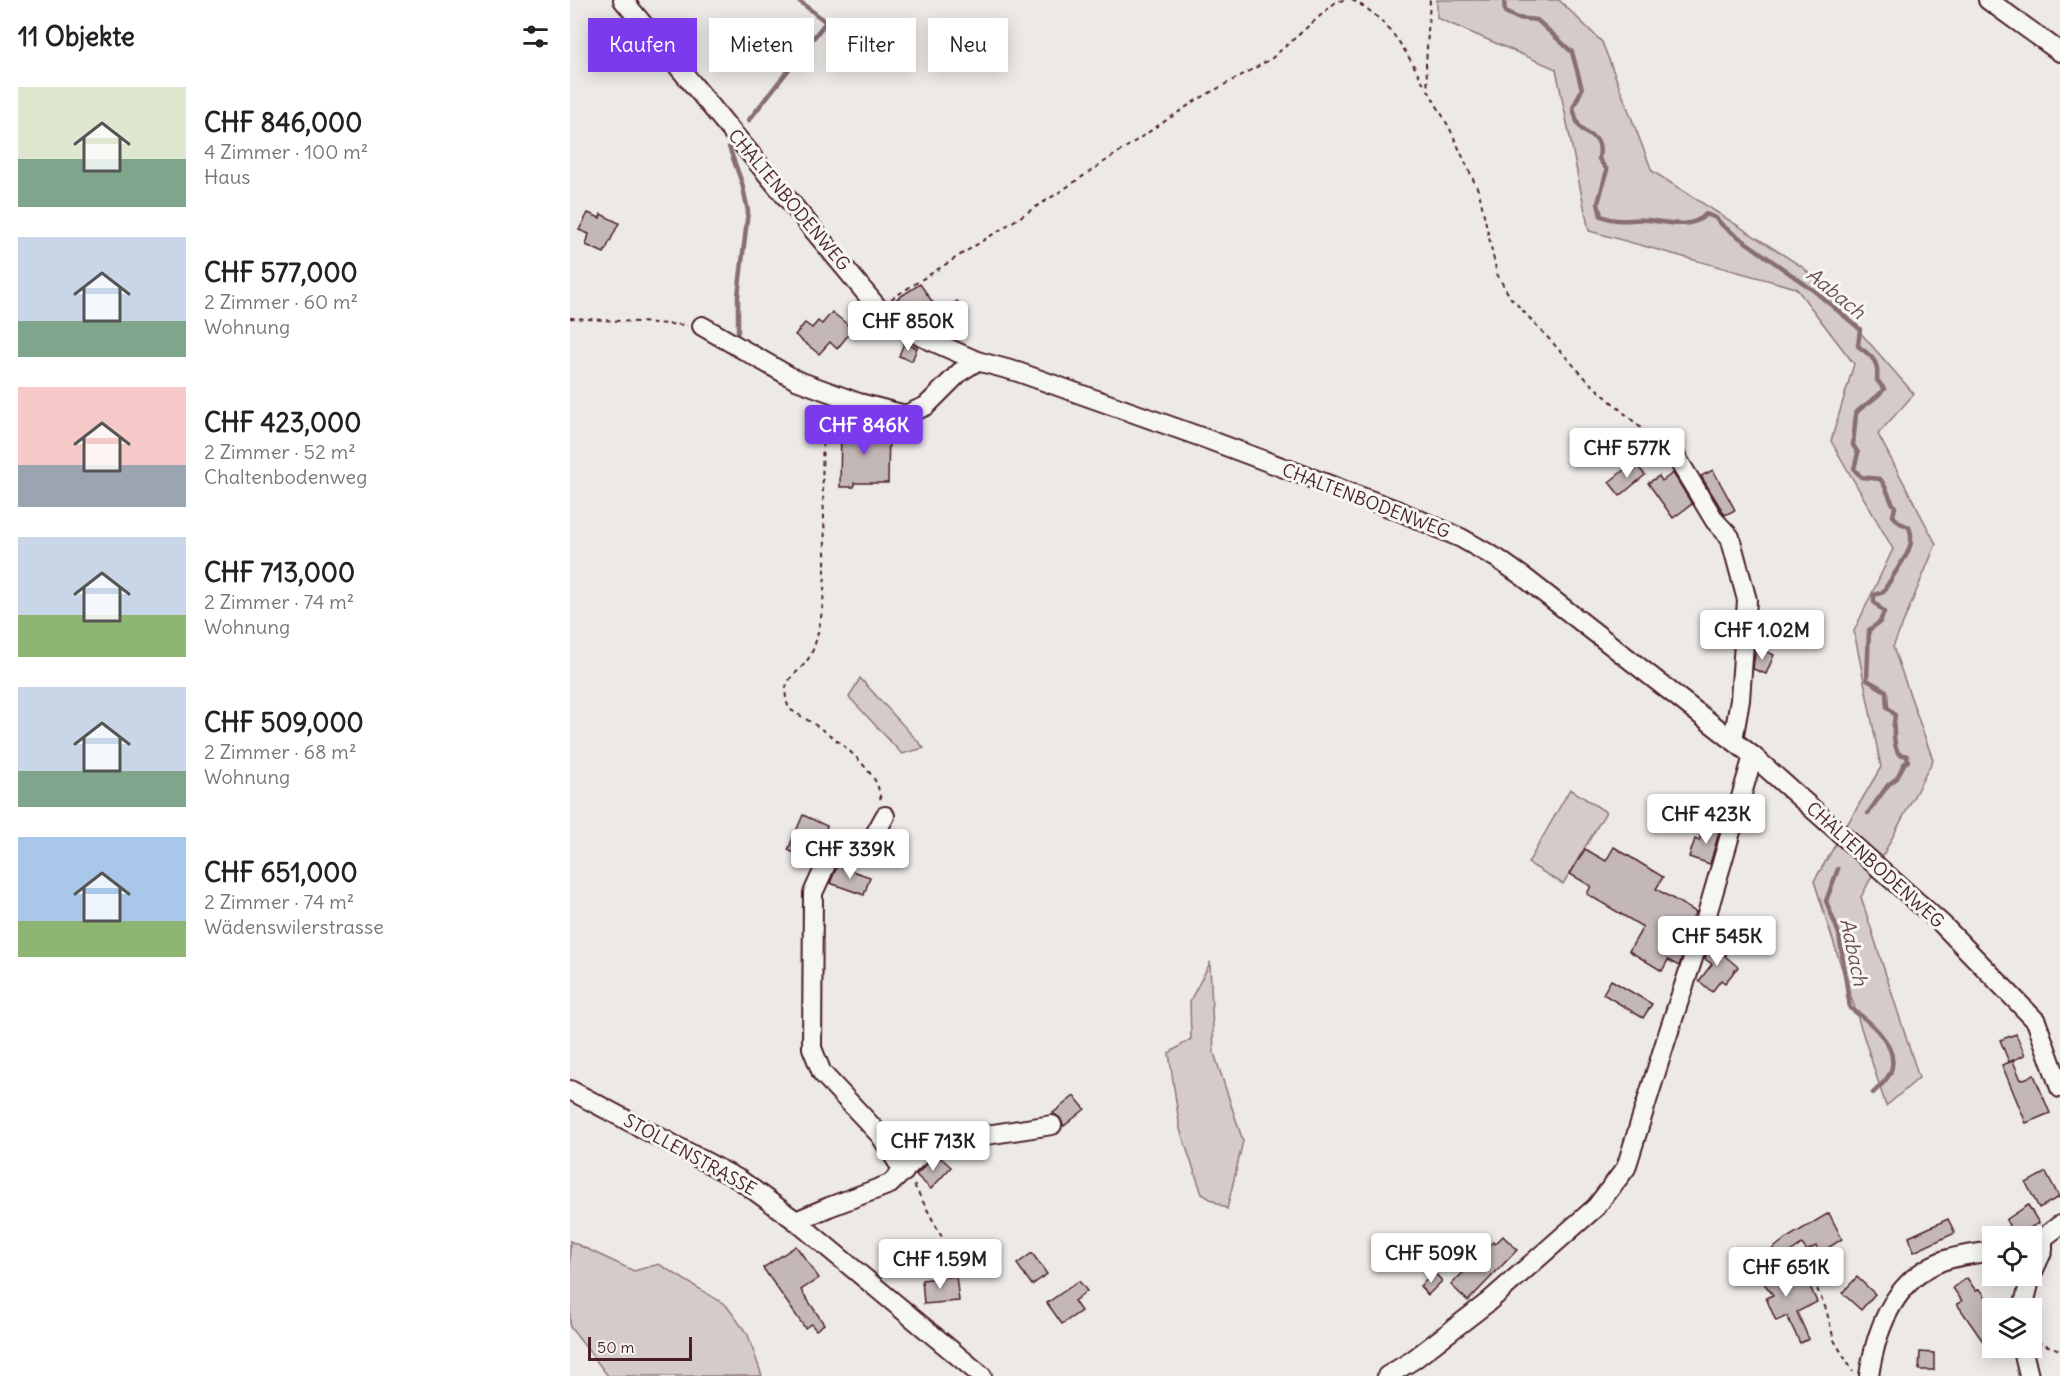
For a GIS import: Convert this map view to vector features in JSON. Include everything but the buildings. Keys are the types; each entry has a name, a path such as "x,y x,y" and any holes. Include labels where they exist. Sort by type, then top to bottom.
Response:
{"street":[{"name":"CHALTENBODENWEG","path":"624,0 878,308 920,336 977,361 1018,372 1399,511 1461,538 1498,559 1753,756 1942,924 2037,1021 2060,1088"},
{"path":"1988,0 2060,52"},
{"path":"702,326 796,380 859,403 905,415 926,406 960,372 977,361"},
{"path":"1672,450 1715,521 1730,537 1747,600 1740,700 1733,740"},
{"path":"1387,1376 1413,1360 1487,1303 1596,1207 1626,1168 1703,928 1753,756"},
{"path":"885,816 868,847 829,858 813,893 812,1048 822,1073 852,1102 880,1135 904,1172"},
{"name":"STOLLENSTRASSE","path":"570,1090 740,1180 796,1221 977,1371"},
{"path":"796,1221 890,1184 922,1153 960,1139 1052,1125"},
{"path":"2042,1238 2060,1225"},
{"path":"1869,1376 1874,1349 1884,1318 1903,1289 1914,1278 1938,1263 1982,1253"},
{"path":"2025,1358 2029,1376"}],"path":[{"path":"878,308 1195,101 1271,59 1337,1 1346,0"},
{"path":"1352,0 1366,7 1400,40 1450,129 1479,192 1497,274 1510,297 1590,383 1657,442 1672,450"},
{"path":"1428,90 1426,64 1430,0"},
{"path":"570,318 702,326"},
{"path":"829,393 822,436 825,570 819,627 811,655 789,680 784,694 789,709 849,750 877,783 885,816"},
{"path":"904,1172 915,1186 957,1265"},
{"path":"1806,1264 1826,1309 1834,1340 1857,1376"},
{"path":"2042,1344 2060,1350"}],"shaded area":[{"path":"1437,0 1559,0 1602,42 1652,171 1804,268 1914,394 1878,434 1936,544 1893,647 1933,760 1861,897 1919,1078 1886,1106 1814,881 1881,767 1854,631 1893,549 1831,441 1854,364 1796,288 1589,231 1556,69 1437,18"},
{"path":"860,678 924,748 902,754 849,697"},
{"path":"1570,789 1606,812 1563,884 1528,863"},
{"path":"1210,963 1214,1053 1243,1141 1227,1209 1202,1194 1180,1129 1169,1053 1191,1039 1190,1001"},
{"path":"570,1241 634,1271 659,1264 726,1305 748,1335 762,1376 608,1376 570,1327"}],"waterway":[{"path":"749,120 826,22 798,0"},
{"name":"Aabach","path":"1504,0 1505,12 1517,18 1537,20 1572,52 1582,89 1573,108 1579,125 1597,141 1600,150 1599,159 1607,170 1598,203 1601,216 1614,220 1678,224 1694,222 1706,214 1716,218 1723,226 1813,290 1860,329 1858,346 1876,363 1877,380 1884,389 1856,413 1853,445 1858,453 1854,469 1861,477 1880,479 1883,482 1895,507 1893,516 1900,523 1909,527 1911,543 1907,554 1883,592 1874,595 1874,602 1884,612 1880,622 1869,630 1867,680 1886,691 1887,707 1895,715 1896,746 1899,754 1907,756 1908,761 1868,813"},
{"path":"729,147 742,183 748,211 738,296 738,332"},
{"name":"Aabach","path":"1838,869 1826,901 1839,934 1850,1008 1879,1032 1890,1048 1892,1057 1890,1074 1873,1093"}]}
